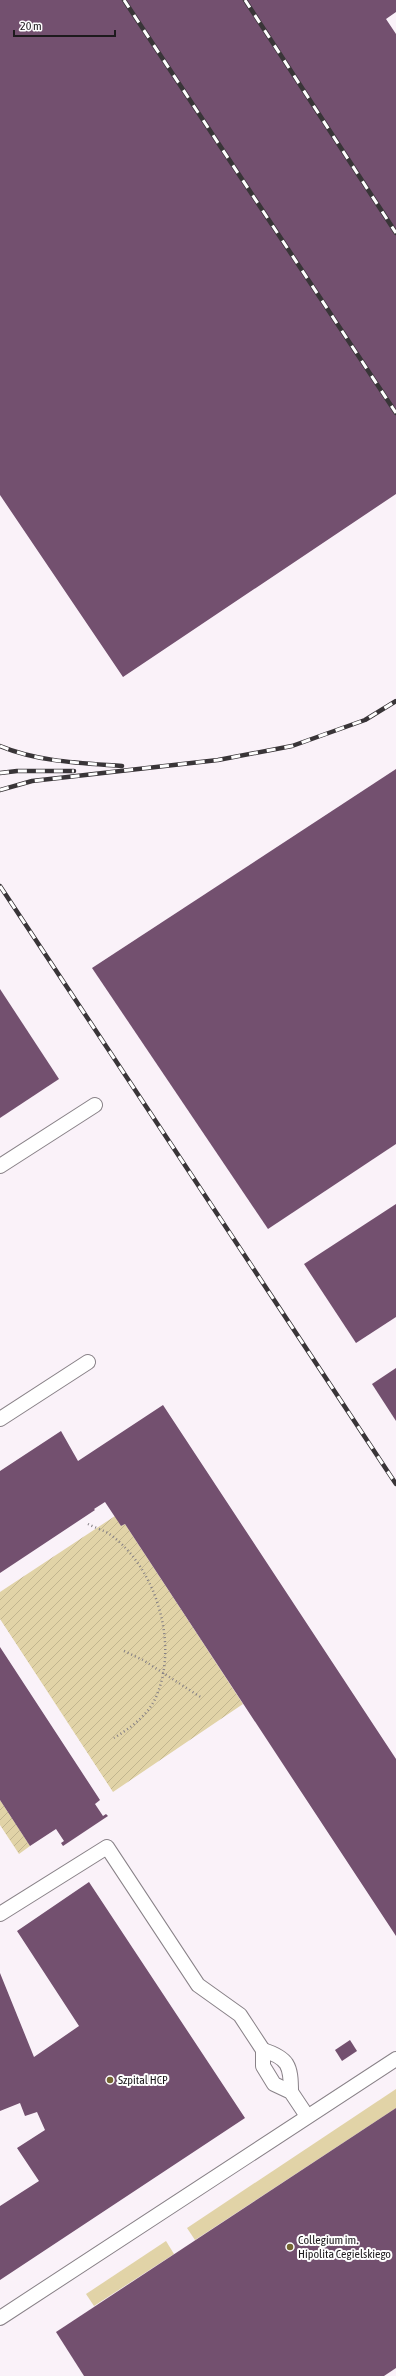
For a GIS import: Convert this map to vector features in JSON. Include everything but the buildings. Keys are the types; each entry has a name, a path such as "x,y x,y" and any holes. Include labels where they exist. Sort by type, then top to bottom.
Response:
{"lane":[{"path":"0,1166 95,1105"},
{"path":"0,1419 88,1362"},
{"path":"0,1914 107,1847 198,1985 240,2015 262,2050 263,2066 274,2084 291,2092 307,2116"},
{"path":"262,2050 280,2055 291,2073 291,2092"},
{"path":"0,2318 396,2059"}],"path":[{"path":"88,1524 108,1534 125,1549 140,1567 159,1608 163,1630 163,1674 158,1694 146,1712 132,1728 114,1738"},
{"path":"124,1651 202,1698"}],"shaded area":[{"path":"115,1516 121,1526 125,1524 243,1704 113,1792 0,1619 0,1592"},
{"path":"0,1800 30,1846 19,1854 0,1825"},
{"path":"396,2089 396,2108 195,2240 187,2228"},
{"path":"166,2241 174,2254 94,2306 86,2294"}],"railway":[{"path":"124,0 396,413"},
{"path":"245,0 396,233"},
{"path":"0,790 32,781 218,760 292,746 365,720 396,701"},
{"path":"0,746 45,759 122,766"},
{"path":"0,773 17,771 74,771"},
{"path":"0,886 396,1484"}],"place":[{"name":"Szpital HCP","path":"110,2080"},
{"name":"Collegium im. Hipolita Cegielskiego","path":"290,2247"}]}
